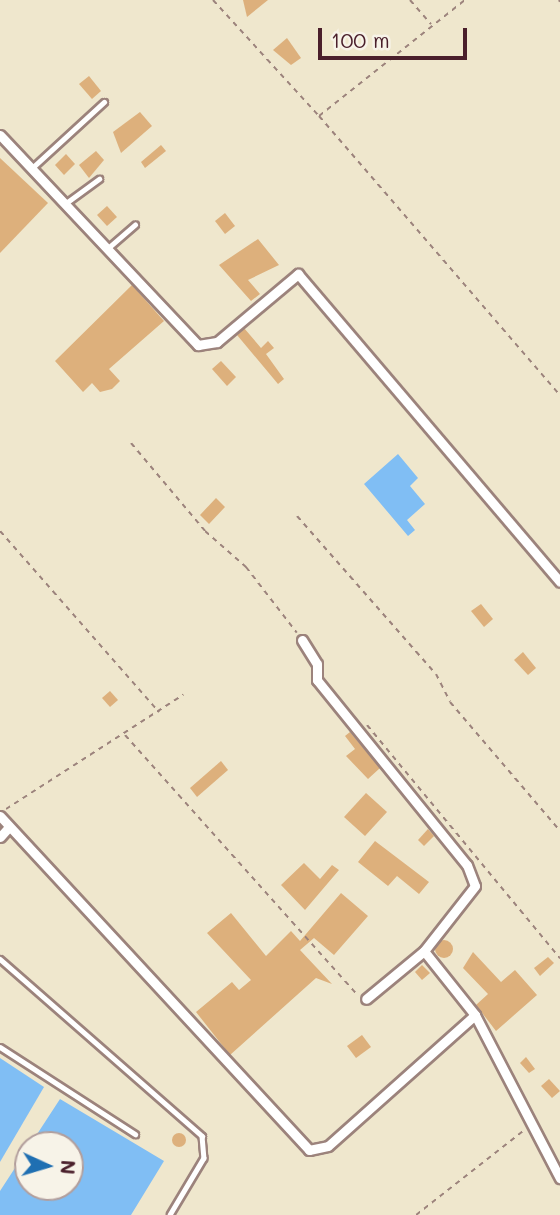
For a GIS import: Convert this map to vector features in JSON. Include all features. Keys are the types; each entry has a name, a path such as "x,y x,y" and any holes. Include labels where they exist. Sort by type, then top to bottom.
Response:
{"street":[{"path":"0,135 198,345 217,342 298,274 560,582"},
{"path":"302,640 317,664 317,680 472,878 468,903 425,951 366,999"},
{"path":"0,815 309,1150 328,1146 475,1015"},
{"path":"0,837 9,827"},
{"path":"425,951 475,1015 530,1126 560,1178"}],"lane":[{"path":"31,170 104,102"},
{"path":"64,204 99,178"},
{"path":"106,250 135,225"},
{"path":"0,960 202,1136 204,1158 170,1215"},
{"path":"0,1047 135,1134"}],"path":[{"path":"213,0 319,116 560,395"},
{"path":"410,0 432,25"},
{"path":"319,116 465,0"},
{"path":"131,443 205,531 246,567 302,640"},
{"path":"297,516 436,674 450,702 560,831"},
{"path":"0,531 159,712"},
{"path":"0,815 183,695"},
{"path":"362,720 560,958"},
{"path":"125,735 366,999"},
{"path":"416,1215 530,1126"}],"water":[{"path":"398,454 418,478 410,486 425,504 407,520 415,530 408,536 364,484"},
{"path":"0,1058 44,1087 18,1131 14,1131 14,1138 0,1162"},
{"path":"60,1099 164,1161 131,1215 0,1215 0,1191 14,1170 14,1201 84,1201 84,1131 39,1131"}],"building":[{"path":"243,0 268,0 247,17"},
{"path":"287,38 301,58 291,65 273,50"},
{"path":"89,76 101,91 92,99 79,84"},
{"path":"140,112 152,126 121,153 113,132"},
{"path":"161,145 166,151 145,168 141,162"},
{"path":"96,151 104,160 89,178 79,165"},
{"path":"66,154 75,164 64,175 55,165"},
{"path":"0,158 48,203 0,253"},
{"path":"107,206 117,217 107,226 97,215"},
{"path":"225,213 235,226 225,234 215,221"},
{"path":"258,239 279,265 248,280 260,294 251,301 219,265"},
{"path":"132,285 164,321 109,369 120,381 112,389 100,392 92,383 83,392 55,361"},
{"path":"244,328 261,348 268,341 274,348 266,354 284,379 278,384 237,335"},
{"path":"221,361 236,377 227,386 212,369"},
{"path":"216,498 225,507 209,524 200,515"},
{"path":"481,604 493,619 484,627 471,611"},
{"path":"523,652 536,668 528,675 514,660"},
{"path":"110,691 118,700 110,707 102,698"},
{"path":"350,732 380,768 368,779 346,756 355,749 345,736"},
{"path":"221,761 228,770 197,797 190,788"},
{"path":"366,793 387,812 365,836 344,817"},
{"path":"428,829 434,836 424,846 418,840"},
{"path":"375,841 429,882 419,894 397,876 388,886 358,862"},
{"path":"304,863 320,879 332,865 339,870 305,910 281,885"},
{"path":"341,893 368,916 334,955 314,938 300,950 332,984 316,978 230,1055 196,1012 232,982 239,990 251,980 207,933 231,913 266,956 291,931 300,941"},
{"path":"440,940 448,940 453,949 451,956 440,958 435,953 435,945"},
{"path":"473,952 501,982 515,970 537,995 496,1031 476,1005 488,994 463,968"},
{"path":"548,957 554,963 540,976 534,968"},
{"path":"422,965 430,973 422,980 415,972"},
{"path":"362,1035 371,1047 356,1058 347,1046"},
{"path":"526,1057 535,1069 529,1073 520,1063"},
{"path":"549,1079 560,1091 552,1098 541,1086"},
{"path":"176,1133 182,1133 186,1140 182,1147 176,1147 172,1143 172,1137"}]}
